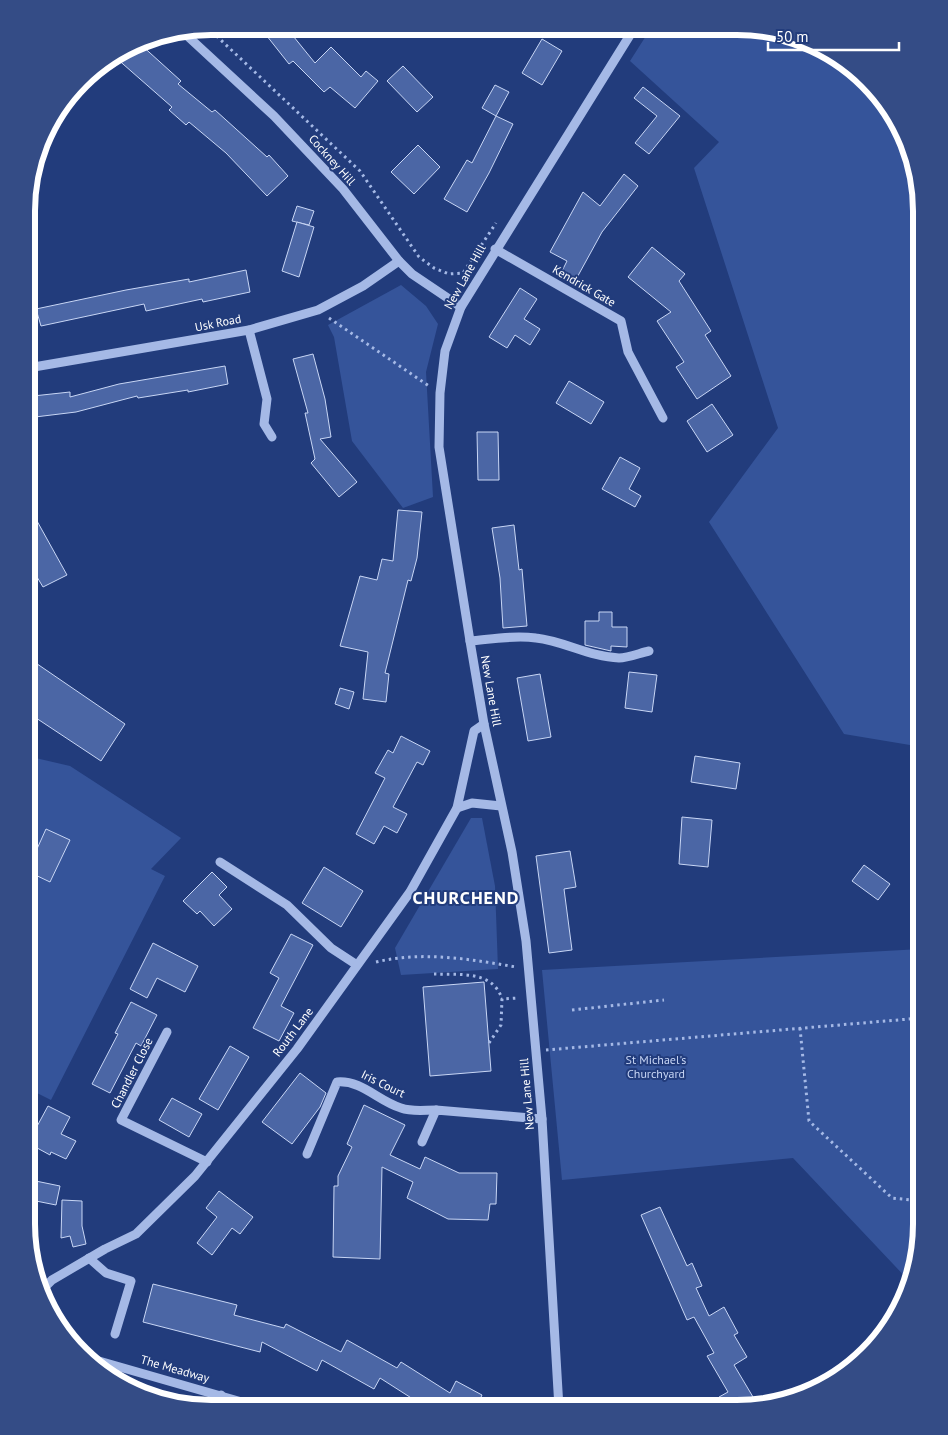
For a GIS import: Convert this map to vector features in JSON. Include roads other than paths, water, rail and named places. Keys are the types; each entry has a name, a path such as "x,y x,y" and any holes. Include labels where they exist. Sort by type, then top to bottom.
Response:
{"street":[{"name":"New Lane Hill","path":"559,1400 542,1119 529,970 515,868 484,724 439,447 440,393 445,352 461,307 495,249 631,35"},
{"name":"Cockney Hill","path":"188,37 274,116 342,189 399,260 427,286 461,307"},
{"name":"Kendrick Gate","path":"495,249 621,321 628,352 663,418"},
{"name":"Usk Road","path":"35,367 249,330 318,310 363,286 399,260"},
{"path":"249,330 267,399 264,424 272,437"},
{"path":"470,641 511,637 536,638 572,645 595,654 620,658 649,651"},
{"name":"Routh Lane","path":"46,1286 52,1280 88,1258 136,1234 207,1162 298,1049 410,892 457,808 474,731 484,724"},
{"path":"457,808 472,803 501,806"},
{"path":"220,862 287,906 331,948 356,966"},
{"name":"Chandler Close","path":"167,1032 121,1120 207,1162"},
{"name":"Iris Court","path":"308,1154 337,1082 348,1081 400,1108 542,1119"},
{"path":"422,1142 436,1110"},
{"path":"88,1258 106,1273 131,1281 115,1334"},
{"name":"The Meadway","path":"101,1362 237,1400"},
{"path":"220,1400 221,1395"}],"district":[{"name":"CHURCHEND","path":"466,898"}],"park label":[{"name":"St Michael's Churchyard","path":"656,1067"}]}
